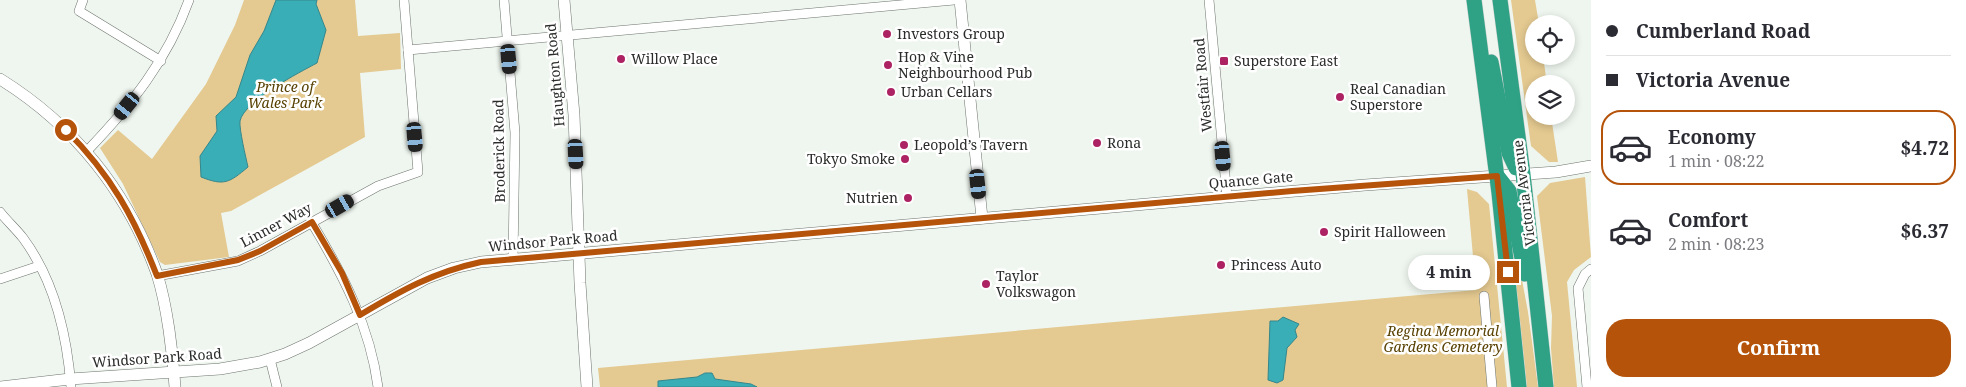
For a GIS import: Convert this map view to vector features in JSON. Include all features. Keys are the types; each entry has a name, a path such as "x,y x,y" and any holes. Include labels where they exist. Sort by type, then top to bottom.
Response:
{"highway":[{"name":"Victoria Avenue","path":"1474,0 1497,176 1519,387"},
{"path":"1480,0 1509,153 1514,164 1522,174"},
{"name":"Victoria Avenue","path":"1500,0 1546,387"},
{"path":"1497,176 1509,191 1531,304 1544,359"}],"street":[{"path":"83,0 79,11 161,61"},
{"path":"87,151 116,120 161,61 180,24 189,0"},
{"path":"404,0 408,50 567,37 954,0"},
{"name":"Broderick Road","path":"504,0 515,148 513,259"},
{"name":"Haughton Road","path":"564,0 574,116 587,387"},
{"path":"960,0 982,218"},
{"name":"Westfair Road","path":"1209,0 1227,197"},
{"name":"Linner Way","path":"157,276 238,260 260,251 378,186 418,172 408,50"},
{"path":"0,79 37,104 87,151 106,174 128,210 157,276 176,387"},
{"name":"Quance Gate","path":"982,218 1365,185 1522,174 1591,166"},
{"path":"0,212 23,239 53,294 61,321 71,383"},
{"name":"Windsor Park Road","path":"0,387 71,383 234,368 270,359 309,343 416,283 440,273 481,262 982,218"},
{"path":"312,222 342,273 360,315 371,348 378,387"},
{"path":"0,279 39,266"},
{"path":"1586,387 1578,288 1585,274 1591,269"},
{"path":"1484,296 1492,387"},
{"path":"270,359 277,387"}],"green space":[{"name":"Prince of Wales Park","path":"244,0 355,0 358,36 400,33 401,69 360,73 365,137 231,211 221,213 229,257 165,265 160,262 123,184 100,148 118,130 152,159 206,84 235,25"},
{"path":"1511,0 1535,0 1538,15 1525,15 1525,65 1544,65 1546,75 1525,75 1525,102"},
{"path":"1528,125 1552,125 1558,162 1549,162 1531,146"},
{"path":"1585,177 1591,257 1574,270 1567,282 1577,387 1554,387 1551,348 1552,316 1537,196 1550,183"},
{"name":"Regina Memorial Gardens Cemetery","path":"1467,189 1477,192 1489,204 1507,387 600,387 598,368 1476,290"},
{"path":"1517,253 1528,312 1538,387 1527,387 1513,255"}],"water":[{"path":"276,0 317,0 316,4 326,30 317,63 262,96 244,113 240,125 248,167 231,180 221,182 201,177 200,156 217,131 216,116 236,97 250,55 264,31"},
{"path":"1283,317 1299,324 1295,330 1297,337 1287,348 1283,380 1277,383 1268,380 1270,321 1278,321"},
{"path":"705,373 712,373 715,379 751,384 757,387 658,387 658,381 697,377"}],"place":[{"name":"Investors Group","path":"887,34"},
{"name":"Willow Place","path":"621,59"},
{"name":"Superstore East","path":"1224,61"},
{"name":"Hop & Vine Neighbourhood Pub","path":"888,65"},
{"name":"Urban Cellars","path":"891,92"},
{"name":"Real Canadian Superstore","path":"1340,97"},
{"name":"Rona","path":"1097,143"},
{"name":"Leopold’s Tavern","path":"904,145"},
{"name":"Tokyo Smoke","path":"905,159"},
{"name":"Nutrien","path":"908,198"},
{"name":"Spirit Halloween","path":"1324,232"},
{"name":"Princess Auto","path":"1221,265"},
{"name":"Taylor Volkswagon","path":"986,284"}],"route":[{"path":"66,130 87,151 106,174 119,194 145,245 157,276 238,260 260,251 312,222 342,273 360,315 427,278 454,268 481,262 1292,191 1497,176 1508,272"}]}
